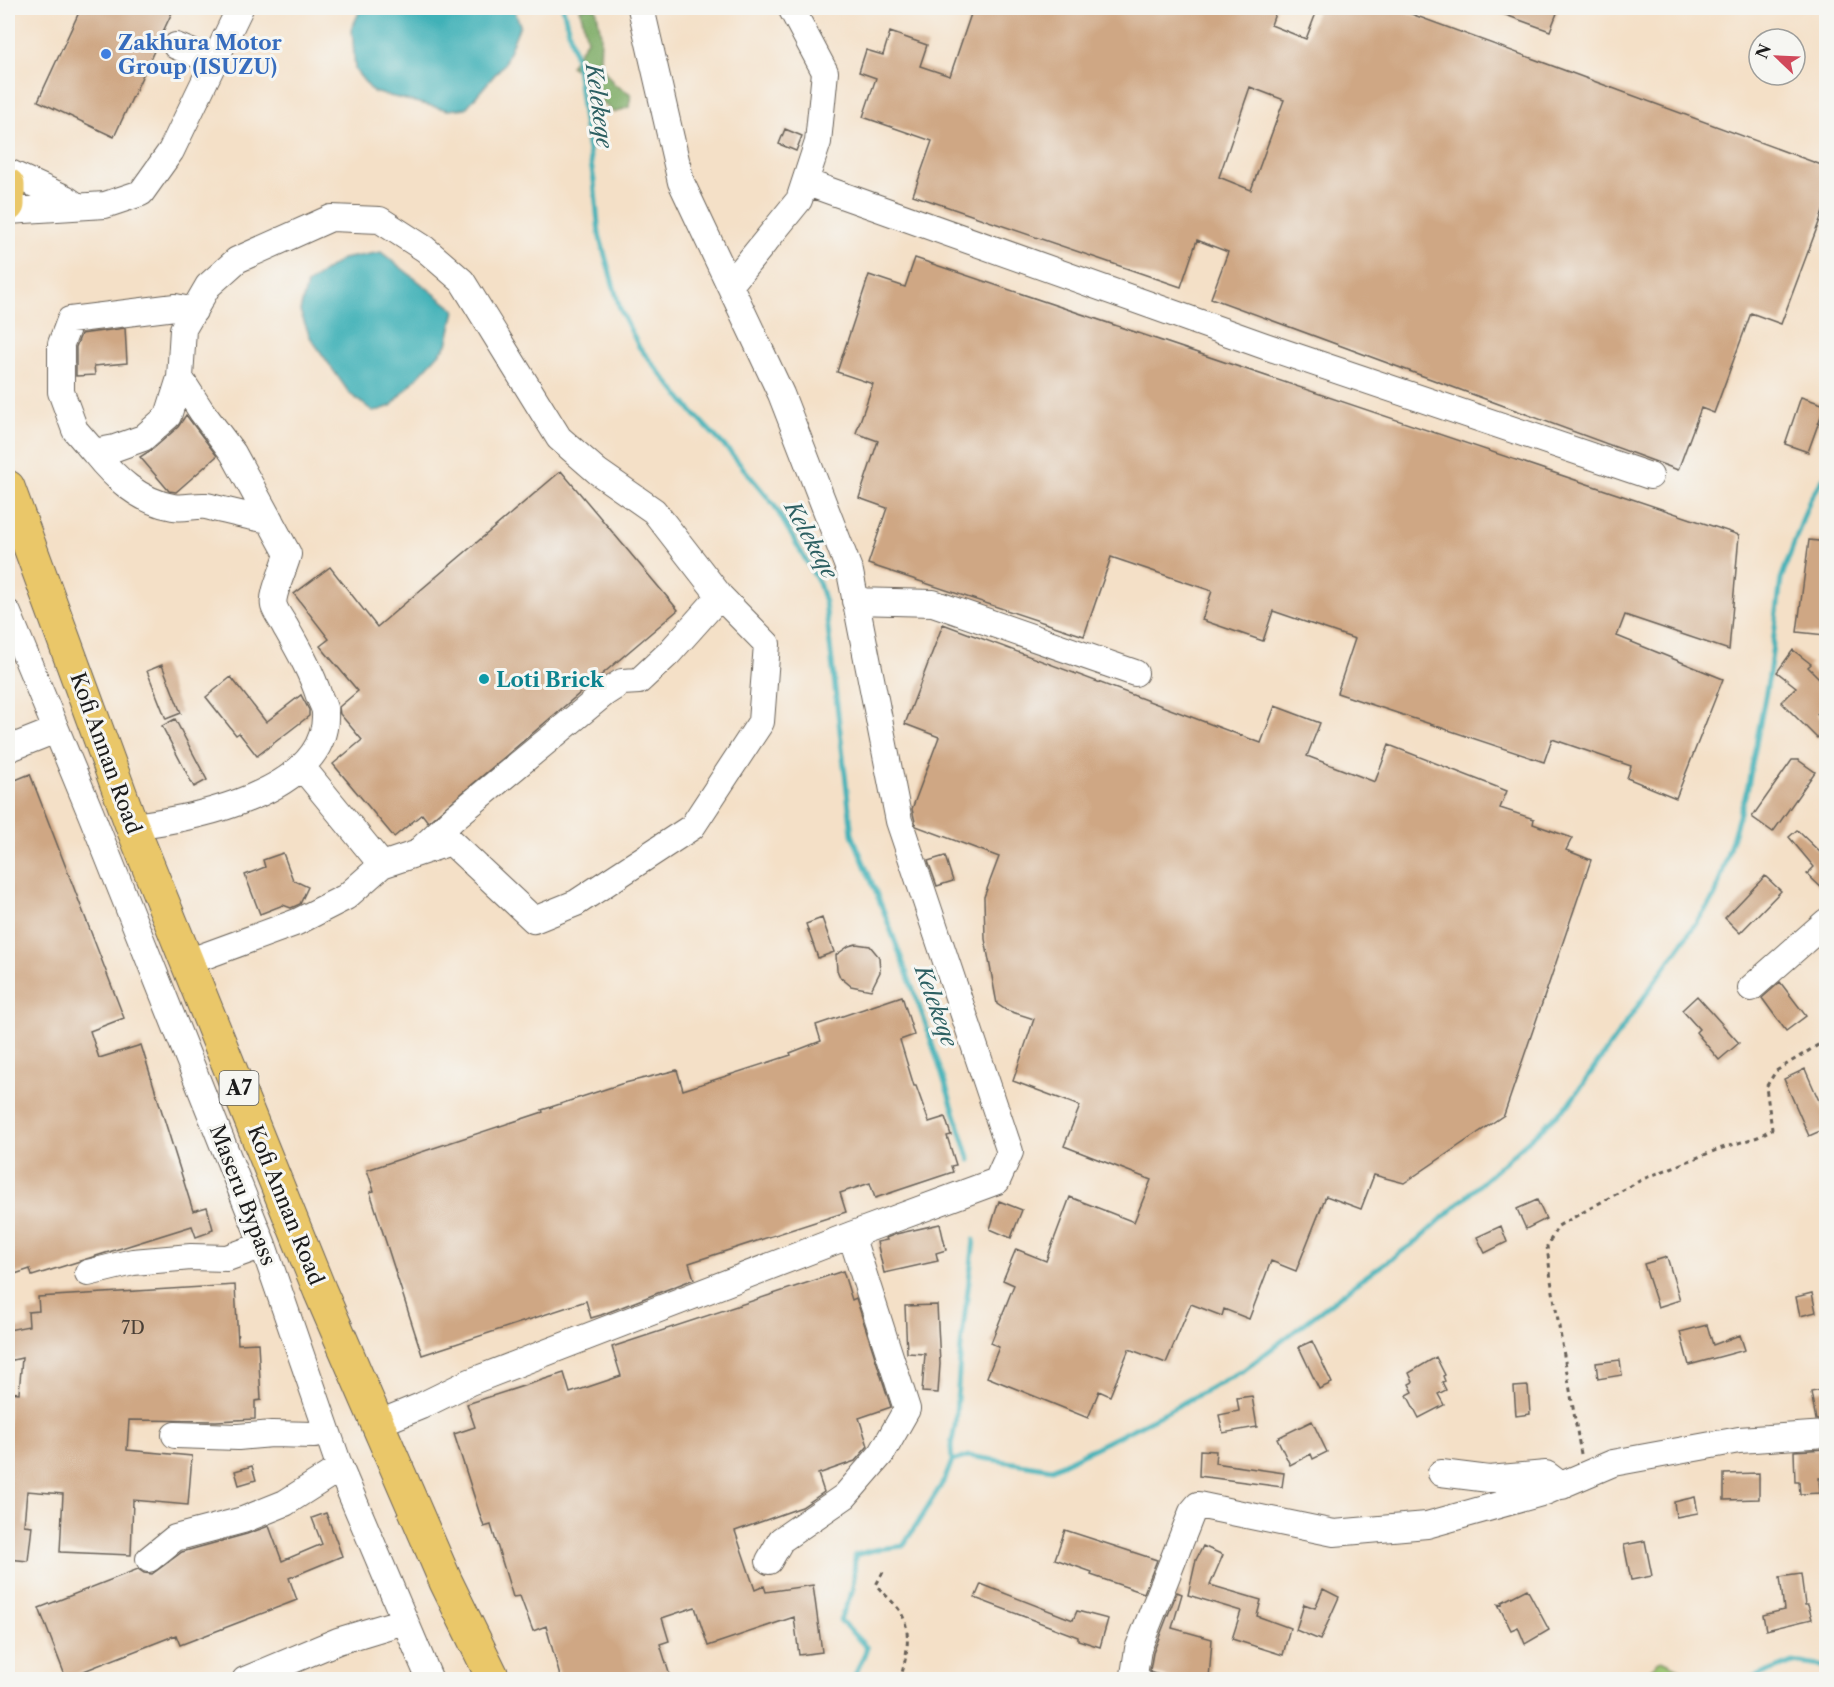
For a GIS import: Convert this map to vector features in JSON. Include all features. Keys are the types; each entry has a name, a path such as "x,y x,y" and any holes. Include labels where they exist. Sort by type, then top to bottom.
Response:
{"main road":[{"path":"8,185 8,205"},
{"name":"Kofi Annan Road","path":"8,487 132,826 320,1291 446,1582 494,1680"}],"street":[{"path":"8,211 105,205 141,192 171,151 240,8"},
{"path":"377,1424 470,1382 851,1235 998,1181 1010,1152 898,821 850,572 781,394 681,182 641,8"},
{"path":"730,285 799,200 819,142 825,72 791,8"},
{"path":"176,46 213,61"},
{"path":"8,172 65,198 75,206"},
{"path":"805,182 1265,346 1650,476"},
{"path":"94,452 115,448 143,438 168,416 180,378 183,329 208,286 237,260 331,219 380,220 425,249 462,281 559,438 598,472 654,512 720,596 767,644 761,722 692,827 576,903 534,920 451,842 382,865 346,897 297,922 188,962"},
{"path":"194,311 175,307 70,320 61,344 61,392 75,430 114,476 148,500 175,508 203,506 244,517 270,520"},
{"path":"132,826 167,822 216,811 262,794 302,767 320,745 325,713 312,674 274,605 275,590 283,575 288,554 233,453 180,378"},
{"path":"416,854 455,817 606,693 622,682 639,681 669,653 720,596"},
{"path":"855,601 933,603 1135,673"},
{"name":"Maseru Bypass","path":"8,613 263,1245 340,1468 429,1679"},
{"path":"8,749 56,730"},
{"path":"302,767 382,865"},
{"path":"1751,988 1827,922"},
{"path":"769,1562 781,1540 845,1496 882,1453 907,1410 851,1235"},
{"path":"88,1273 133,1262 191,1257 227,1258 263,1245"},
{"path":"175,1435 238,1437 272,1434 314,1435"},
{"path":"1139,1680 1134,1675 1138,1649 1192,1512 1198,1505 1334,1533 1427,1525 1545,1492 1613,1463 1739,1440 1827,1434"},
{"path":"149,1559 175,1538 243,1520 285,1503 340,1468"},
{"path":"1441,1473 1489,1479 1546,1474 1573,1481"},
{"path":"245,1680 338,1641 404,1621"}],"path":[{"path":"1573,1481 1547,1246 1558,1226 1643,1179 1719,1149 1758,1137 1772,1128 1766,1087 1776,1071 1827,1040"},
{"path":"883,1572 876,1585 898,1607 906,1626 906,1657 900,1680"}],"green space":[{"path":"580,8 596,8 601,35 600,64 614,84 631,94 629,107 614,113 601,101 594,81 570,66 587,40"},
{"path":"1662,1660 1681,1669 1682,1679 1643,1679 1657,1662"}],"water":[{"path":"361,8 514,8 520,25 504,64 466,108 448,110 373,92 355,70 352,28"},
{"path":"381,252 455,310 447,345 391,406 374,412 350,394 310,337 300,311 307,284 342,259"}],"building":[{"name":"Zakhura Motor Group (ISUZU)","path":"81,8 174,8 114,137 38,101"},
{"path":"973,8 1277,8 1271,25 1306,39 1318,8 1395,8 1827,167 1827,201 1781,324 1751,313 1714,413 1701,408 1678,470 1211,298 1228,252 1197,240 1181,287 913,195 932,141 863,117 876,78 859,72 866,50 883,55 890,32 927,45 920,66 950,76","holes":["1250,87 1284,100 1251,190 1219,177"]},
{"path":"1490,8 1559,8 1550,31"},
{"path":"785,129 802,136 796,151 779,144"},
{"path":"915,258 1739,535 1729,650 1625,615 1617,636 1723,679 1676,798 1627,778 1631,766 1552,739 1544,762 1337,693 1355,639 1273,611 1263,641 1202,620 1212,591 1111,557 1084,636 868,564 887,508 859,498 878,441 856,433 873,384 837,372 869,275 905,287"},
{"path":"125,328 127,363 94,366 95,375 76,376 76,347 81,334"},
{"path":"1801,397 1825,405 1808,452 1785,444"},
{"path":"186,415 217,456 176,492 169,491 140,457 178,427"},
{"name":"Loti Brick","path":"561,471 678,610 428,822 422,814 394,837 333,764 362,740 340,714 339,707 358,691 320,646 329,639 294,594 330,567 377,627"},
{"path":"1809,540 1827,542 1825,635 1797,632"},
{"path":"943,624 1261,743 1275,706 1320,723 1307,756 1375,782 1389,745 1507,791 1500,808 1534,819 1533,824 1572,838 1566,850 1591,860 1504,1115 1404,1183 1374,1175 1361,1209 1326,1196 1296,1271 1271,1261 1249,1319 1224,1309 1222,1316 1191,1304 1166,1363 1129,1349 1110,1396 1099,1391 1088,1418 987,1377 999,1347 991,1343 1014,1285 1003,1280 1016,1249 1046,1261 1070,1197 1134,1222 1151,1180 1064,1146 1080,1106 1013,1081 1034,1019 1006,1010 997,1004 985,939 984,897 999,857 916,826 912,809 939,737 905,724"},
{"path":"1793,650 1811,664 1808,667 1827,686 1827,704 1817,714 1827,724 1827,728 1817,738 1781,702 1796,687 1777,672"},
{"path":"162,665 181,713 166,719 147,671"},
{"path":"231,677 266,722 301,695 309,710 309,716 257,756 239,733 236,735 206,697"},
{"path":"175,719 207,780 194,787 162,726"},
{"path":"1792,760 1798,760 1815,772 1773,832 1752,817"},
{"path":"30,774 124,1018 90,1031 99,1058 141,1045 193,1211 207,1207 213,1229 196,1237 192,1226 32,1276 30,1269 15,1274 8,1247 8,783"},
{"path":"1797,830 1824,856 1827,854 1827,893 1807,874 1814,867 1789,837"},
{"path":"283,853 293,880 308,887 300,904 291,908 283,905 260,914 245,875 265,867 263,860"},
{"path":"945,856 953,881 937,886 928,861"},
{"path":"1765,876 1781,891 1740,933 1725,918"},
{"path":"822,918 834,952 818,958 806,924"},
{"path":"856,944 870,946 879,957 880,972 871,990 851,986 840,977 837,970 836,955"},
{"path":"1780,982 1806,1016 1786,1031 1762,998"},
{"path":"902,996 914,1035 900,1040 914,1086 916,1086 929,1122 945,1117 951,1135 947,1136 956,1165 951,1166 953,1172 875,1198 870,1183 840,1193 846,1212 689,1263 694,1279 601,1315 591,1318 586,1301 422,1355 370,1192 374,1191 367,1170 621,1084 677,1070 683,1090 791,1055 790,1053 821,1041 816,1025"},
{"path":"1697,996 1739,1043 1719,1060 1696,1032 1699,1029 1682,1010"},
{"path":"1805,1069 1827,1119 1827,1128 1809,1136 1784,1079"},
{"path":"1537,1200 1546,1219 1526,1229 1517,1209"},
{"path":"999,1201 1022,1210 1011,1238 990,1229"},
{"path":"940,1224 946,1250 936,1253 938,1261 884,1273 877,1242 887,1240 886,1238 896,1234"},
{"path":"1501,1226 1507,1242 1485,1253 1477,1237"},
{"path":"1667,1257 1680,1300 1658,1307 1644,1264"},
{"path":"843,1271 852,1300 856,1298 891,1407 859,1418 868,1446 855,1461 818,1474 824,1492 802,1507 735,1531 755,1590 764,1586 766,1592 813,1585 822,1652 799,1655 794,1617 708,1646 695,1607 662,1618 669,1641 660,1644 670,1676 654,1680 561,1680 546,1626 533,1631 520,1596 513,1597 491,1525 484,1527 454,1434 475,1427 467,1404 564,1373 570,1393 621,1376 612,1347"},
{"path":"235,1285 238,1344 258,1343 261,1400 255,1401 255,1419 129,1420 127,1450 192,1456 188,1505 133,1500 131,1555 60,1552 63,1494 27,1491 24,1525 32,1526 28,1561 8,1559 8,1392 19,1393 22,1358 8,1361 8,1330 29,1326 28,1312 39,1311 38,1297"},
{"path":"1812,1293 1816,1312 1800,1316 1796,1297"},
{"path":"937,1305 940,1364 938,1393 922,1392 925,1354 907,1353 905,1306"},
{"path":"1707,1325 1713,1345 1740,1335 1745,1350 1689,1365 1680,1332"},
{"path":"1312,1341 1332,1383 1319,1389 1299,1347"},
{"path":"1436,1357 1445,1375 1443,1376 1445,1381 1442,1382 1446,1390 1438,1394 1444,1405 1419,1418 1407,1395 1413,1392 1409,1384 1413,1382 1409,1373"},
{"path":"1620,1360 1622,1375 1598,1379 1596,1363"},
{"path":"1528,1386 1530,1414 1516,1416 1514,1387"},
{"path":"1827,1389 1827,1419 1816,1420 1811,1392"},
{"path":"1252,1396 1257,1427 1223,1433 1219,1415 1239,1411 1237,1398"},
{"path":"1312,1421 1327,1452 1313,1459 1311,1454 1290,1465 1277,1438"},
{"path":"1827,1449 1827,1478 1819,1478 1820,1493 1800,1494 1799,1482 1795,1482 1794,1451"},
{"path":"1200,1450 1216,1451 1215,1463 1284,1473 1282,1487 1199,1476"},
{"path":"252,1466 256,1480 239,1485 235,1471"},
{"path":"1759,1473 1759,1499 1724,1500 1724,1474"},
{"path":"1695,1497 1698,1513 1676,1517 1674,1502"},
{"path":"326,1513 342,1556 289,1578 297,1600 180,1645 176,1635 66,1678 39,1608 138,1569 152,1574 182,1552 269,1526 282,1561 322,1544 312,1518"},
{"path":"1065,1530 1157,1560 1144,1593 1091,1575 1092,1572 1055,1559"},
{"path":"1645,1541 1652,1576 1631,1580 1624,1545"},
{"path":"1203,1546 1223,1555 1210,1585 1261,1600 1257,1616 1290,1628 1283,1655 1232,1639 1241,1611 1188,1595 1196,1560"},
{"path":"1801,1574 1805,1605 1808,1605 1812,1619 1766,1630 1763,1615 1784,1610 1780,1577"},
{"path":"981,1584 1073,1620 1077,1611 1108,1619 1100,1647 975,1598"},
{"path":"1323,1589 1339,1597 1320,1640 1296,1630 1304,1604 1315,1608"},
{"path":"1527,1589 1549,1630 1525,1644 1518,1627 1511,1630 1498,1604 1502,1605 1502,1602"},
{"path":"1177,1592 1182,1594 1172,1628 1212,1639 1209,1679 1181,1678 1179,1680 1152,1673 1150,1670 1153,1653"}],"waterway":[{"name":"Kelekeqe","path":"563,8 576,59 594,181 599,234 620,309 639,347 774,505 819,583 825,602 852,834 924,1019 970,1160"},
{"path":"952,1461 969,1456 1052,1469 1153,1419 1244,1370 1362,1279 1417,1241 1569,1104 1715,896 1748,786 1769,676 1781,579 1810,499 1826,475"},
{"name":"Kelekeqe","path":"853,1680 867,1648 840,1620 853,1589 855,1555 903,1546 945,1479 952,1461 951,1446 974,1240"},
{"path":"1747,1680 1793,1662 1826,1667"}],"place":[{"name":"Zakhura Motor Group (ISUZU)","path":"106,54"},
{"name":"Loti Brick","path":"484,679"}]}
